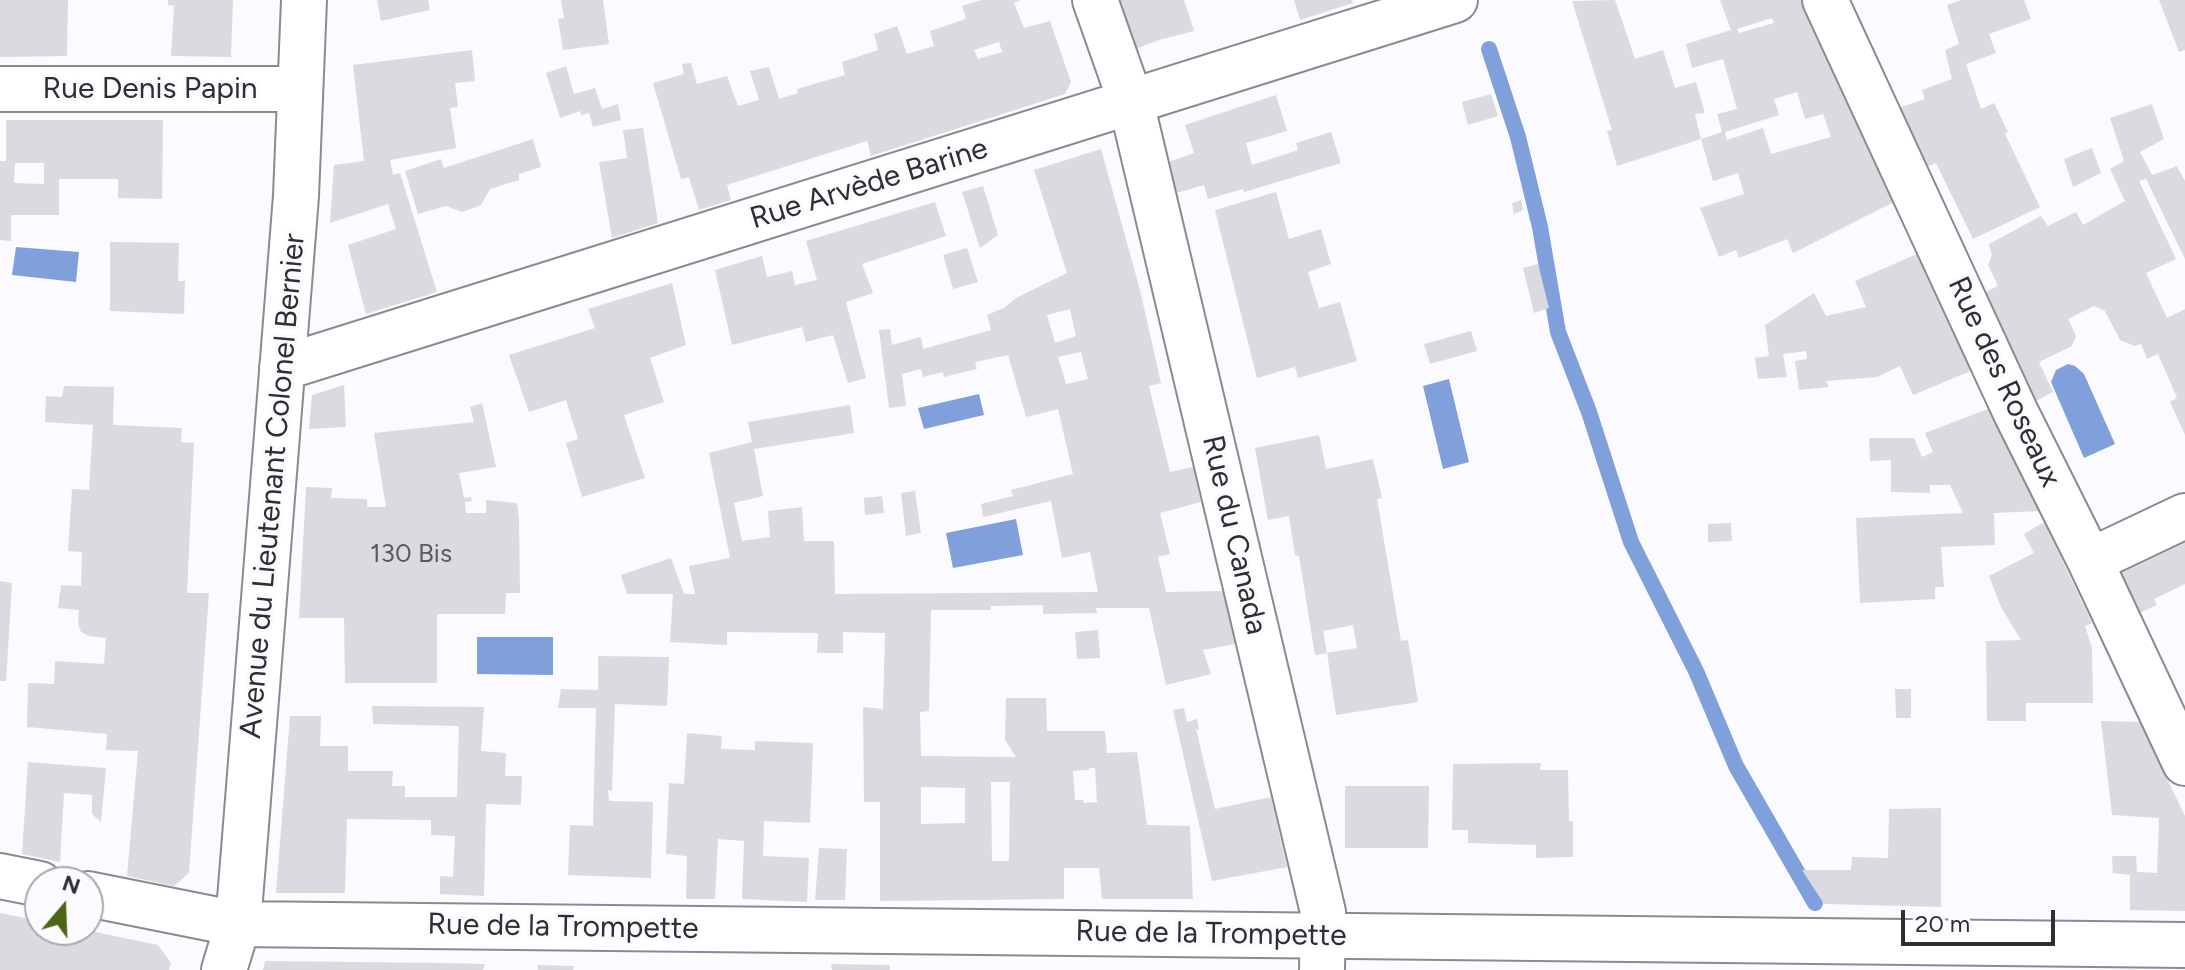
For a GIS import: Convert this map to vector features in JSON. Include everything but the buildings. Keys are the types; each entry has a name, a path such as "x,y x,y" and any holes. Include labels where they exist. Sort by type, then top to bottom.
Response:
{"street":[{"name":"Avenue du Lieutenant Colonel Bernier","path":"224,970 238,924 296,196 304,0"},
{"name":"Rue du Canada","path":"1095,0 1131,102 1323,912 1322,953"},
{"name":"Rue Arvède Barine","path":"282,368 1455,0"},
{"name":"Rue des Roseaux","path":"1825,0 2016,413 2185,763"},
{"name":"Rue Denis Papin","path":"0,89 300,89"},
{"path":"2090,561 2185,516"},
{"path":"0,876 24,881"},
{"name":"Rue de la Trompette","path":"104,897 238,924 1322,953 2185,945"}],"water":[{"path":"16,247 79,252 76,282 12,275"},
{"path":"2068,364 2084,374 2115,444 2084,458 2051,382 2056,370"},
{"path":"1449,379 1469,462 1443,469 1423,386"},
{"path":"979,394 984,415 924,429 918,408"},
{"path":"1016,519 1023,555 953,568 946,533"},
{"path":"477,637 553,637 553,675 477,674"}],"waterway":[{"path":"1489,49 1518,137 1540,227 1558,332 1589,412 1631,542 1696,671 1736,766 1815,903"}]}
